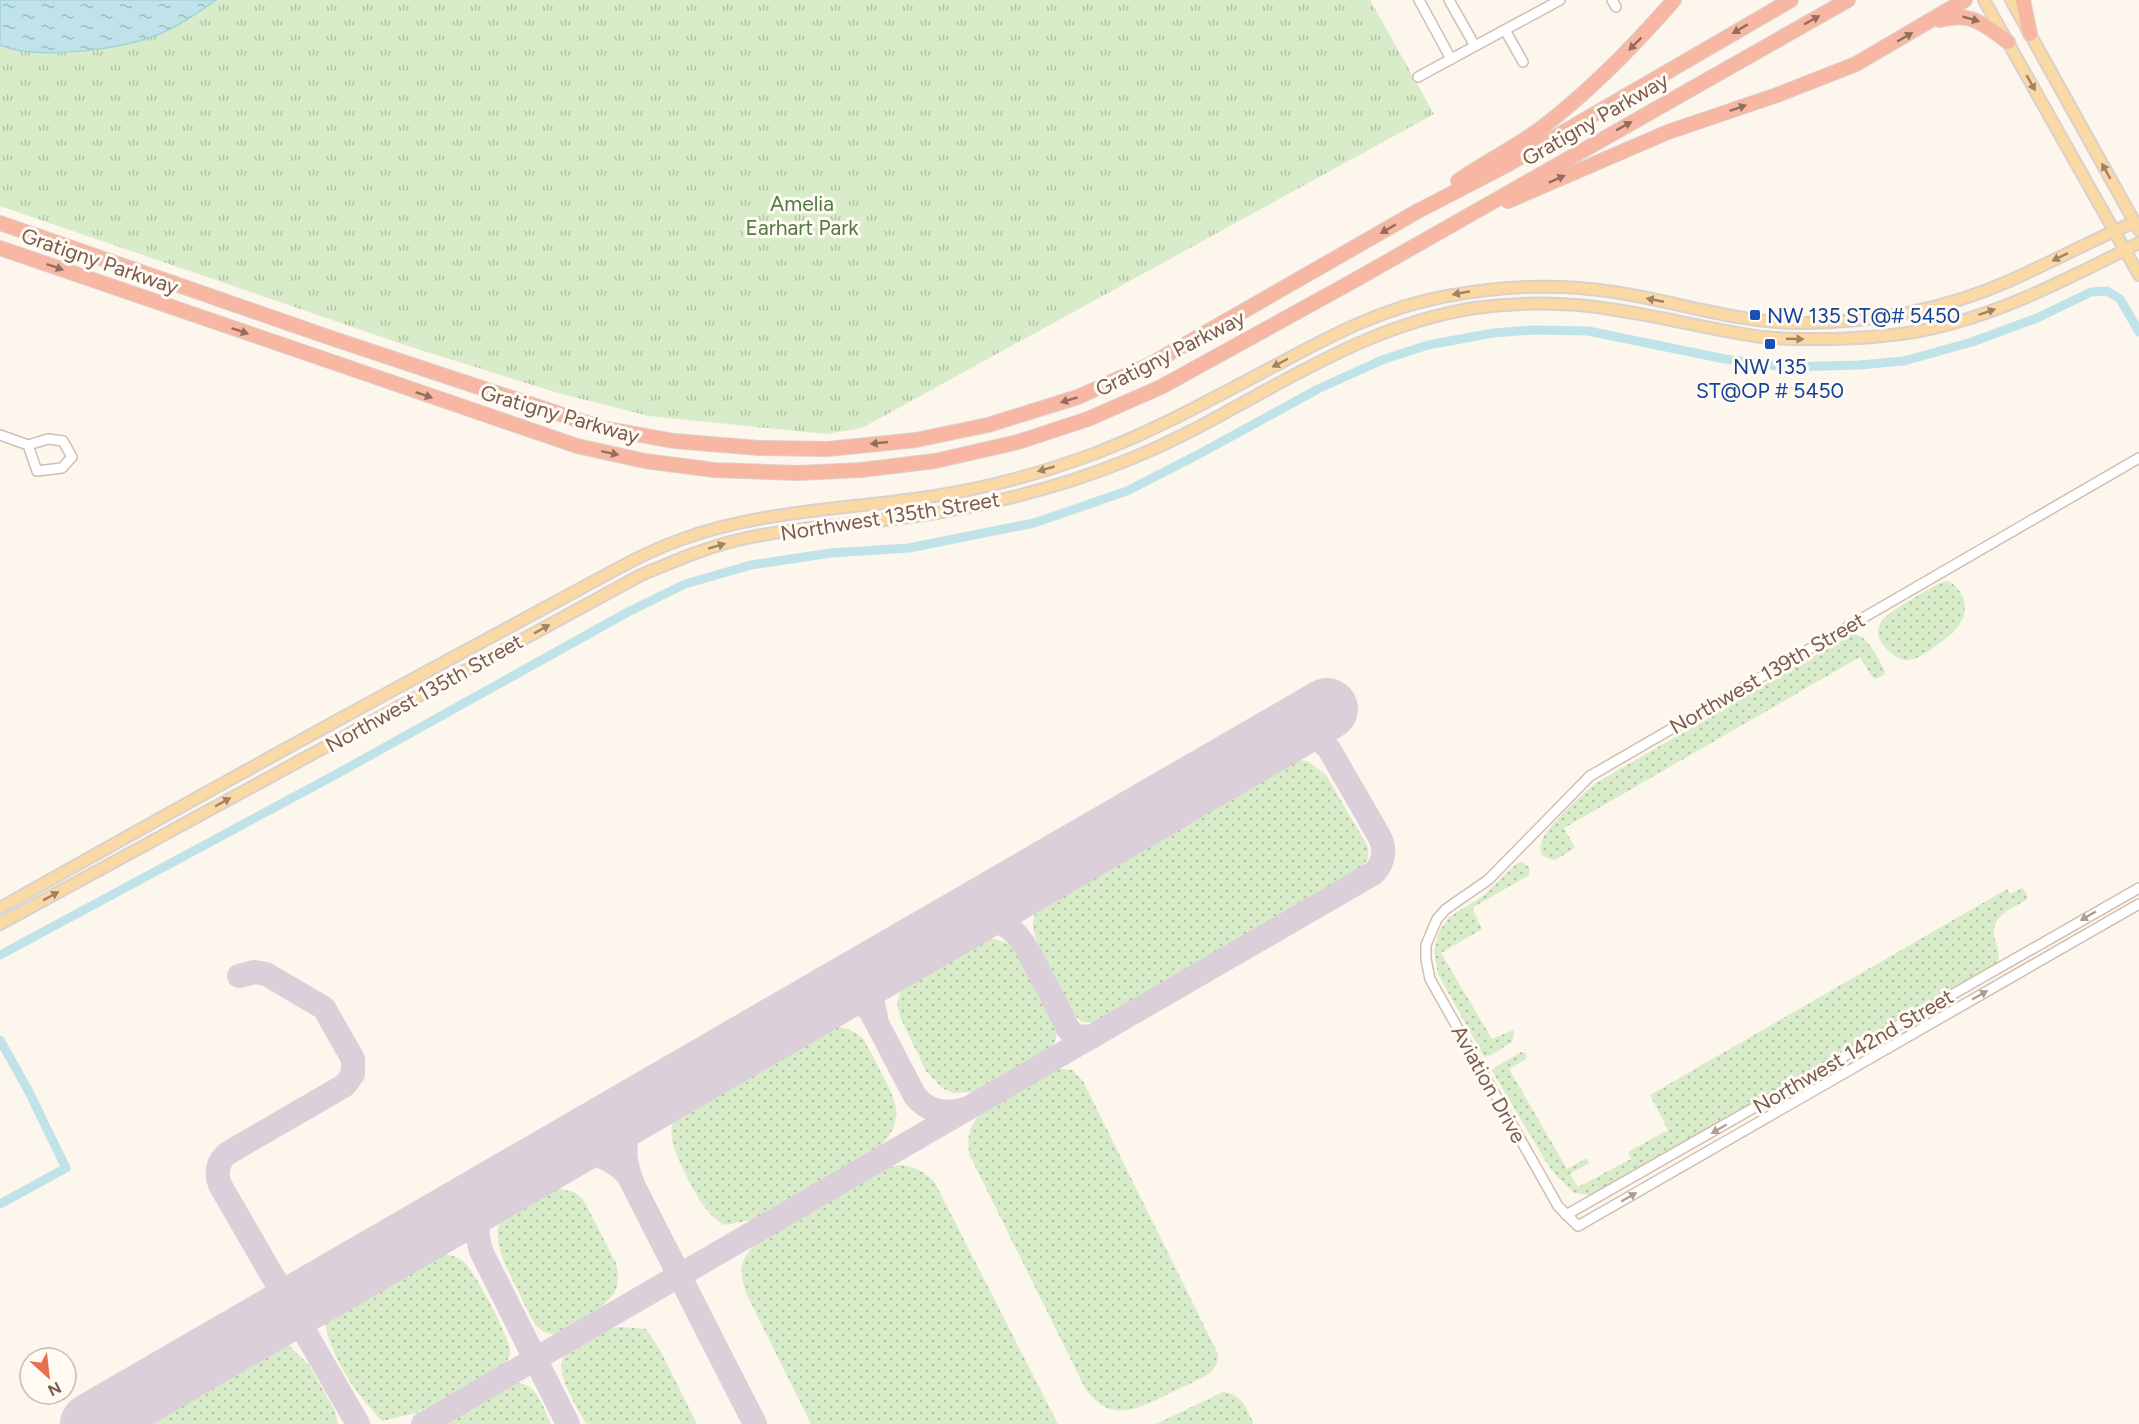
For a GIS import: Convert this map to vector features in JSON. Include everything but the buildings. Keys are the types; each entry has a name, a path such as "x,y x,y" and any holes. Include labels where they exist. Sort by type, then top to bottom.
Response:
{"highway":[{"path":"1418,211 1461,179 1544,126 1587,90 1638,42 1674,0"},
{"name":"Gratigny Parkway","path":"0,223 333,339 602,428 684,442 759,448 828,449 916,440 988,425 1078,397 1151,364 1418,211 1515,160 1791,0"},
{"name":"Gratigny Parkway","path":"0,248 577,446 645,460 714,470 798,473 861,470 935,461 1018,442 1088,419 1161,387 1464,219 1848,0"},
{"path":"1464,219 1668,132 1777,95 1856,64 1965,0"},
{"path":"2023,0 2030,34"},
{"path":"1928,23 1952,16 1970,17 2008,42"}],"main road":[{"path":"1984,0 2139,275"},
{"path":"2011,0 2138,224"},
{"name":"Northwest 135th Street","path":"0,908 442,663 636,559 675,541 737,522 961,492 1063,464 1149,431 1340,331 1400,307 1438,297 1475,291 1521,287 1565,287 1611,291 1761,321 1796,323 1865,320 1905,314 1954,302 2006,283 2113,231 2138,224"},
{"name":"Northwest 135th Street","path":"0,924 641,575 706,549 738,540 787,531 963,509 1071,480 1148,451 1354,344 1413,322 1477,308 1566,305 1613,309 1759,337 1796,340 1875,337 1930,328 2018,301 2139,243"},
{"path":"442,663 450,679"}],"street":[{"path":"1419,0 1451,59"},
{"path":"1449,0 1475,46"},
{"path":"1418,77 1559,0"},
{"path":"1505,30 1523,62"},
{"path":"0,435 28,445 48,439 63,441 72,457 62,468 37,471 28,445"},
{"name":"Northwest 139th Street","path":"1430,932 1446,909 1488,880 1590,776 2139,458"},
{"name":"Northwest 142nd Street","path":"1566,1215 2139,888"},
{"name":"Northwest 142nd Street","path":"1578,1226 2139,904"},
{"name":"Aviation Drive","path":"1430,932 1426,952 1430,979 1558,1206 1578,1226"}],"green space":[{"name":"Amelia Earhart Park","path":"0,0 1370,0 1434,114 862,428 826,434 649,416 558,393 405,345 0,206"},
{"path":"1947,581 1958,588 1964,601 1965,609 1959,624 1948,637 1919,657 1906,660 1895,656 1881,642 1878,633 1883,619 1934,586"},
{"path":"1852,634 1858,635 1868,643 1885,671 1884,675 1873,678 1860,657 1564,828 1575,848 1555,860 1541,854 1542,840 1551,827 1596,783"},
{"path":"1292,758 1309,762 1326,775 1367,845 1368,858 1361,868 1099,1021 1088,1023 1081,1021 1060,991 1044,960 1034,933 1034,916 1044,899 1050,892 1277,762"},
{"path":"1522,862 1529,867 1529,875 1472,908 1482,929 1441,953 1492,1039 1513,1030 1512,1042 1484,1057 1438,974 1434,950 1439,932 1449,917 1483,896 1516,864"},
{"path":"2022,888 2027,894 2027,899 2005,913 1995,925 1994,936 1999,953 1997,963 1590,1195 1574,1193 1551,1170 1492,1071 1521,1052 1526,1053 1526,1059 1509,1069 1567,1169 1587,1158 1589,1163 1570,1174 1578,1187 1631,1159 1628,1152 1668,1130 1650,1095 2007,889 2010,894"},
{"path":"988,937 1009,944 1020,956 1056,1028 1057,1035 1054,1044 1047,1051 974,1092 953,1093 942,1088 926,1071 900,1017 897,1003 905,981 916,970 970,939"},
{"path":"831,1026 849,1030 864,1040 895,1102 896,1119 890,1134 880,1146 756,1219 724,1225 702,1204 677,1155 671,1135 676,1117 694,1099 817,1028"},
{"path":"1059,1069 1072,1070 1083,1081 1218,1354 1217,1364 1210,1373 1134,1409 1114,1410 1104,1406 1085,1388 969,1154 971,1129 980,1116 1014,1092"},
{"path":"898,1165 918,1170 935,1183 1058,1424 811,1424 746,1293 742,1277 744,1259 758,1241 881,1170"},
{"path":"553,1187 574,1192 583,1199 616,1263 618,1283 612,1296 597,1311 577,1324 552,1334 535,1325 504,1261 500,1250 498,1229 508,1209 535,1191"},
{"path":"446,1254 463,1261 475,1277 505,1335 510,1353 506,1362 499,1368 416,1413 382,1421 361,1397 345,1373 332,1346 323,1316 329,1310 419,1258"},
{"path":"619,1327 646,1329 660,1350 697,1424 586,1424 564,1380 562,1362 565,1355 574,1347 610,1329"},
{"path":"281,1338 309,1365 335,1411 338,1424 132,1424"},
{"path":"516,1383 523,1384 534,1391 551,1424 441,1424"},
{"path":"1223,1392 1230,1393 1239,1399 1254,1424 1156,1424"}],"water":[{"path":"0,0 216,0 191,18 148,38 82,51 36,52 16,50 0,45"}],"waterway":[{"path":"0,955 344,770 628,612 685,584 751,565 831,553 909,548 1034,523 1127,491 1318,389 1382,360 1428,345 1493,333 1533,330 1588,331 1725,359 1787,367 1859,365 1904,361 1972,342 2037,318 2091,292 2107,291 2120,299 2139,332"},
{"path":"0,1040 28,1090 66,1168 0,1204"}],"taxiway":[{"path":"423,1424 1374,873 1383,854 1378,834 1329,749 1320,740 1296,727"},
{"path":"965,919 993,920 1013,931 1027,950 1068,1029 1076,1036 1092,1037"},
{"path":"876,1017 873,992 878,979 893,960"},
{"path":"239,976 255,972 266,974 324,1008 353,1059 353,1074 345,1085 228,1153 220,1163 218,1176 220,1185 358,1424"},
{"path":"822,1001 848,998 865,1006 870,1010 915,1096 926,1106 938,1111 951,1112 965,1109"},
{"path":"632,1181 625,1156 628,1135 638,1116 656,1097"},
{"path":"543,1163 567,1155 588,1154 609,1160 628,1175 755,1424"},
{"path":"497,1190 481,1210 478,1225 481,1251 568,1424"},
{"path":"100,1424 107,1415"}],"runway":[{"path":"91,1424 1327,709"}],"place":[{"name":"NW 135 ST@# 5450","path":"1755,315"},
{"name":"NW 135 ST@OP # 5450","path":"1770,344"}]}
